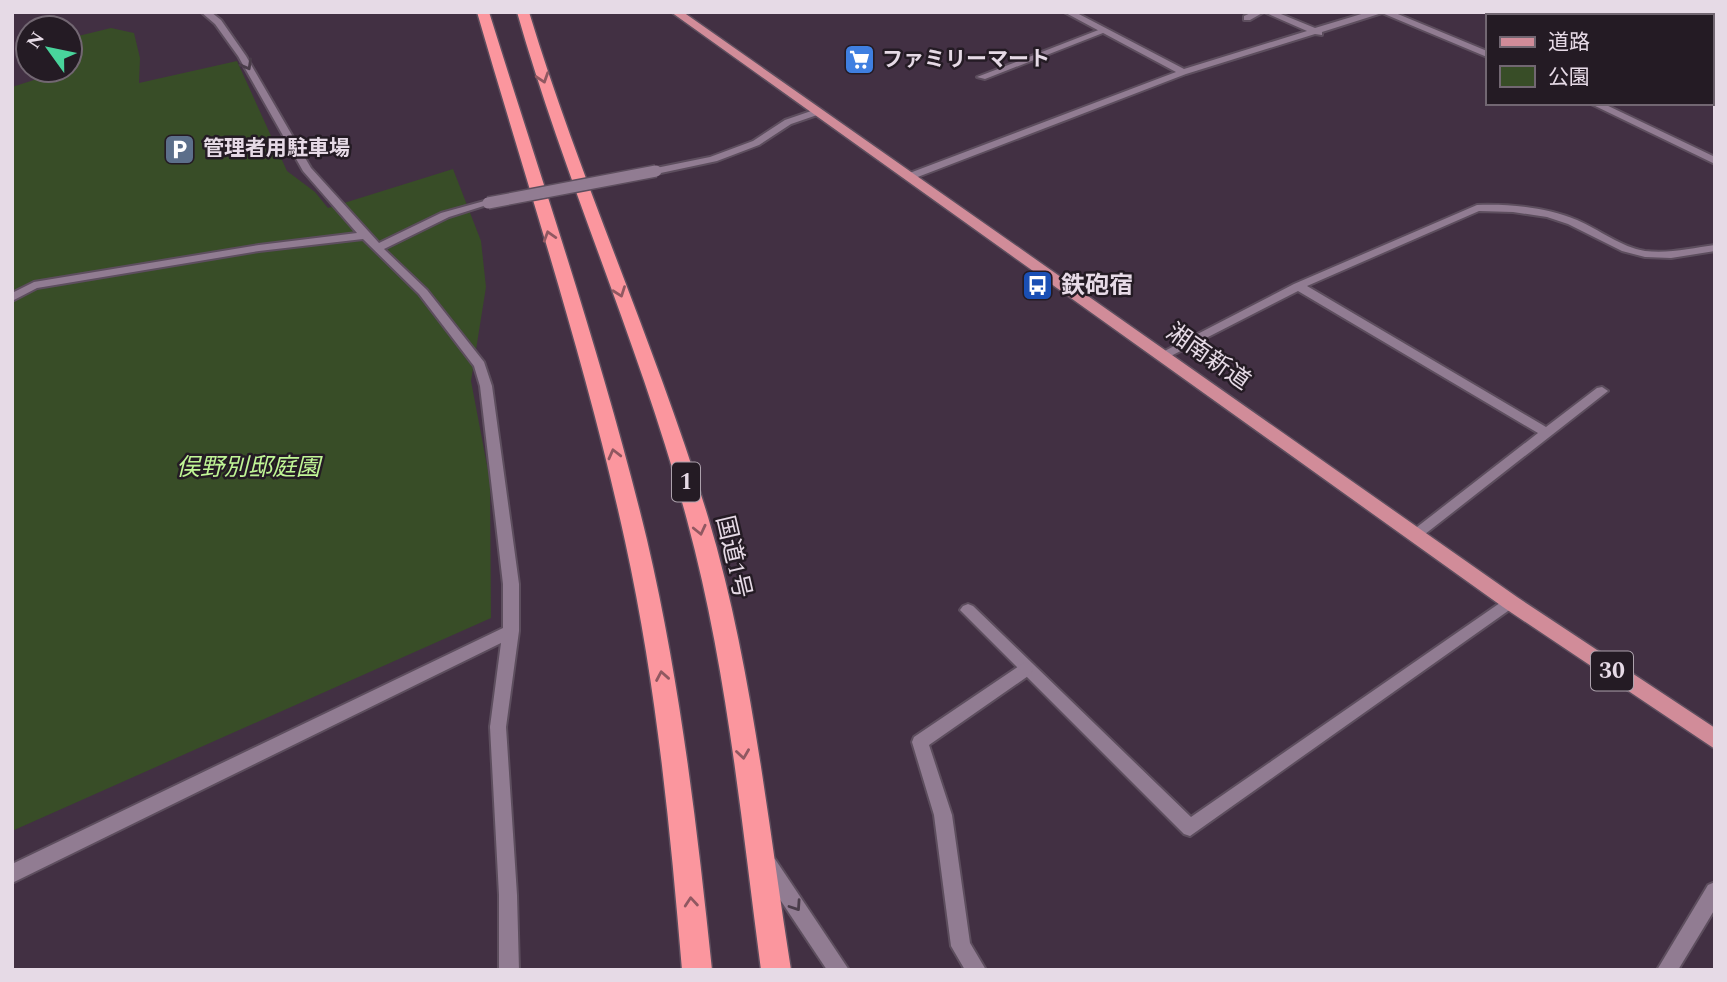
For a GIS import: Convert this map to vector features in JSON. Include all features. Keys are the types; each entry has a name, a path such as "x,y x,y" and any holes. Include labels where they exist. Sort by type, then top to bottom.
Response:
{"highway":[{"path":"483,12 608,429 636,542 663,685 689,876 697,970"},
{"name":"国道1号","path":"523,12 568,153 662,406 698,520 729,658 776,970"}],"main road":[{"name":"湘南新道","path":"676,12 1510,602 1715,740"}],"street":[{"path":"205,12 218,22 242,56 307,169 377,248 423,292 480,365 486,386 511,584 511,631 498,727 509,895 509,970"},
{"path":"1247,18 1260,12"},
{"path":"1268,12 1319,33"},
{"path":"911,176 1183,72 1319,33 1378,12"},
{"path":"1385,12 1486,54"},
{"path":"1072,13 1183,72"},
{"path":"982,76 1104,31"},
{"path":"1598,105 1715,161"},
{"path":"377,248 445,215 488,203 713,159 756,143 788,122 817,112"},
{"path":"1161,356 1298,286 1477,208 1539,212 1570,220 1643,254 1661,256 1715,248"},
{"path":"12,298 34,285 259,247 365,235"},
{"path":"1298,286 1547,433"},
{"path":"1415,534 1602,391"},
{"path":"968,610 1025,669 1190,828 1510,602"},
{"path":"12,874 511,631"},
{"path":"976,970 961,946 943,815 920,742 1025,669"},
{"path":"757,849 839,970"},
{"path":"1667,970 1715,891"}],"green space":[{"name":"俣野別邸庭園","path":"111,28 134,33 140,58 139,83 237,61 287,171 315,192 328,208 453,169 481,241 486,287 471,381 490,481 491,618 12,831 12,87 21,84 84,84 84,35"}],"place":[{"name":"ファミリーマート","path":"859,60"},
{"name":"管理者用駐車場","path":"180,149"},
{"name":"鉄砲宿","path":"1038,286"}]}
